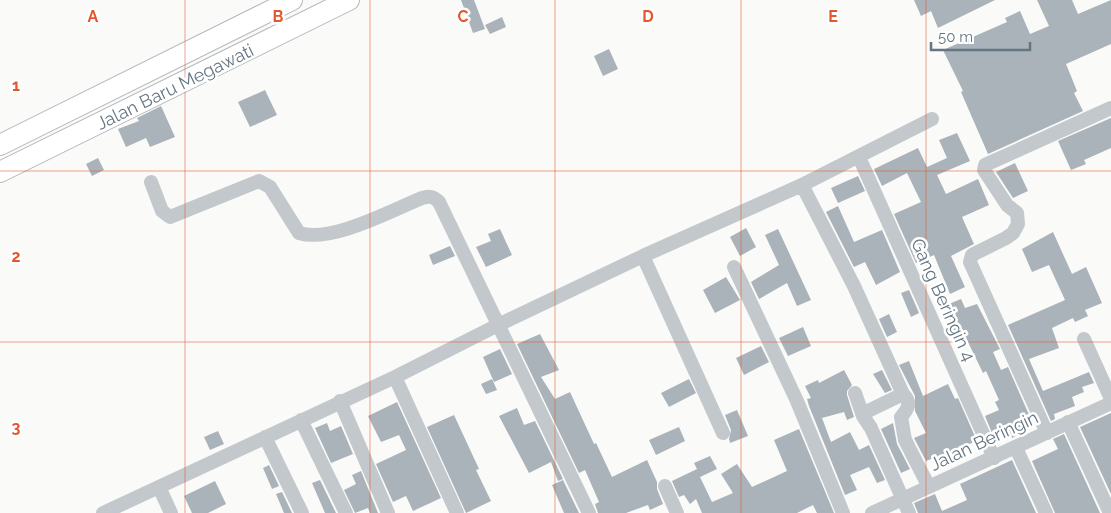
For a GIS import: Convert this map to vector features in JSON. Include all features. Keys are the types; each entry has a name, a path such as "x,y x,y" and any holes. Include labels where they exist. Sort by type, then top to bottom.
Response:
{"highway":[{"name":"Jalan Baru Megawati","path":"0,145 292,0"},
{"name":"Jalan Baru Megawati","path":"0,172 350,0"}],"street":[{"path":"1047,432 970,262 972,255 1006,238 1013,233 1018,224 1016,213 1007,205 984,170 985,165 1111,108"},
{"path":"102,513 123,509 159,487 395,377 500,324 643,256 802,185 932,119"},
{"name":"Gang Beringin 4","path":"859,157 994,458"},
{"path":"151,182 162,211 170,217 260,181 270,187 299,233 309,236 334,234 422,198 430,196 435,198 440,202 500,324 589,513"},
{"path":"802,185 854,286 909,404 908,409 901,417 903,434 929,486"},
{"path":"643,256 723,433"},
{"path":"734,267 797,401 843,513"},
{"path":"1084,339 1111,399"},
{"path":"395,377 457,513"},
{"path":"856,393 863,416 871,428 909,513"},
{"path":"863,416 866,412 903,394"},
{"path":"340,401 388,513"},
{"name":"Jalan Beringin","path":"872,513 1111,403"},
{"path":"301,420 346,513"},
{"path":"1068,422 1110,513"},
{"path":"265,437 302,513"},
{"path":"1016,448 1046,513"},
{"path":"665,486 677,513"},
{"path":"159,487 171,513"}],"building":[{"path":"461,0 474,0 485,29 473,33"},
{"path":"914,0 995,0 938,28 931,11 921,16"},
{"path":"1037,0 1072,0 1078,14 1111,0 1111,44 1066,64 1077,91 1074,93 1083,111 988,154 961,92 963,91 943,50 1007,22 1005,18 1020,11 1030,34 1049,26"},
{"path":"502,17 506,27 490,34 485,25"},
{"path":"609,49 618,69 603,76 594,56"},
{"path":"265,90 277,115 250,127 238,102"},
{"path":"161,106 175,137 150,147 146,138 126,147 118,129 139,121 137,118"},
{"path":"1111,118 1111,148 1084,160 1086,164 1071,170 1058,141"},
{"path":"957,133 970,161 937,175 946,194 978,179 989,205 962,217 974,244 951,256 965,287 950,294 934,255 916,263 894,214 921,202 907,173 882,186 874,169 918,148 927,167 947,158 939,140"},
{"path":"98,158 104,170 92,176 86,164"},
{"path":"1015,163 1028,191 1013,198 996,172"},
{"path":"858,176 865,191 838,203 831,188"},
{"path":"838,206 854,242 882,230 900,272 876,285 865,262 854,267 826,212"},
{"path":"746,228 756,247 740,256 730,237"},
{"path":"500,229 512,255 486,267 476,247 491,241 488,234"},
{"path":"778,229 811,300 797,306 787,283 759,299 751,282 779,265 765,235"},
{"path":"1053,232 1072,274 1086,267 1102,303 1085,310 1088,316 1075,322 1073,318 1052,328 1059,348 1029,359 1043,391 1089,372 1094,383 1082,387 1084,392 1072,397 1075,406 1054,414 1055,419 1051,421 1008,325 1065,300 1049,265 1032,272 1022,249"},
{"path":"450,246 455,256 433,265 429,255"},
{"path":"726,277 740,300 715,313 703,290"},
{"path":"909,290 919,313 911,317 901,293"},
{"path":"961,299 965,308 977,304 1000,349 993,352 1001,370 1008,367 1034,426 1012,438 1007,426 992,433 985,416 999,410 995,402 999,400 986,371 983,373 966,338 957,341 948,314 953,312 949,304"},
{"path":"889,314 897,332 887,337 879,319"},
{"path":"803,327 811,346 788,356 779,338"},
{"path":"540,334 559,370 541,377 555,399 570,392 594,444 596,443 612,477 647,460 657,482 657,489 663,504 650,510 648,505 626,513 598,513 595,504 599,502 585,470 579,473 517,344"},
{"path":"761,346 769,362 744,375 736,358"},
{"path":"500,349 512,374 494,382 483,357"},
{"path":"909,361 923,396 948,384 955,399 958,398 977,441 926,461 914,438 926,433 915,411 915,396 899,365"},
{"path":"844,370 852,385 847,391 847,395 854,417 847,420 844,412 822,418 831,442 850,432 859,450 869,445 885,480 877,483 869,467 850,475 857,490 845,495 809,406 807,399 811,398 805,386 818,380 819,383"},
{"path":"882,370 892,390 885,393 873,374"},
{"path":"492,379 497,390 486,394 481,384"},
{"path":"689,379 696,393 669,407 661,393"},
{"path":"397,402 441,498 413,511 406,496 393,502 376,464 406,450 399,435 381,442 368,416"},
{"path":"517,408 524,425 535,421 563,479 558,481 551,462 529,473 499,416"},
{"path":"737,410 748,436 730,443 731,430 725,415"},
{"path":"1111,413 1111,494 1080,427"},
{"path":"454,415 479,469 476,470 491,501 466,513 427,427"},
{"path":"327,423 330,431 341,426 353,454 331,463 315,428"},
{"path":"893,423 897,444 910,469 901,473 881,429"},
{"path":"679,427 685,441 656,455 649,440"},
{"path":"799,429 834,513 817,513 813,505 797,513 702,513 696,499 690,504 684,495 679,497 672,481 697,469 694,463 710,456 717,469 700,477 712,502 733,493 721,474 737,464 752,487 787,471 774,440"},
{"path":"218,431 224,444 210,450 204,437"},
{"path":"1064,434 1100,513 1055,513 1032,461 1058,449 1053,439"},
{"path":"1012,460 1036,513 918,513 914,503 935,494 942,511 967,500 960,484"},
{"path":"269,465 279,486 272,489 263,468"},
{"path":"361,471 378,513 370,513 368,508 355,513 344,490 356,484 352,475"},
{"path":"320,480 336,513 325,513 312,483"},
{"path":"563,480 579,513 564,513 552,485"},
{"path":"215,481 226,504 208,513 192,513 184,496"},
{"path":"282,492 292,513 284,513 276,494"}]}
